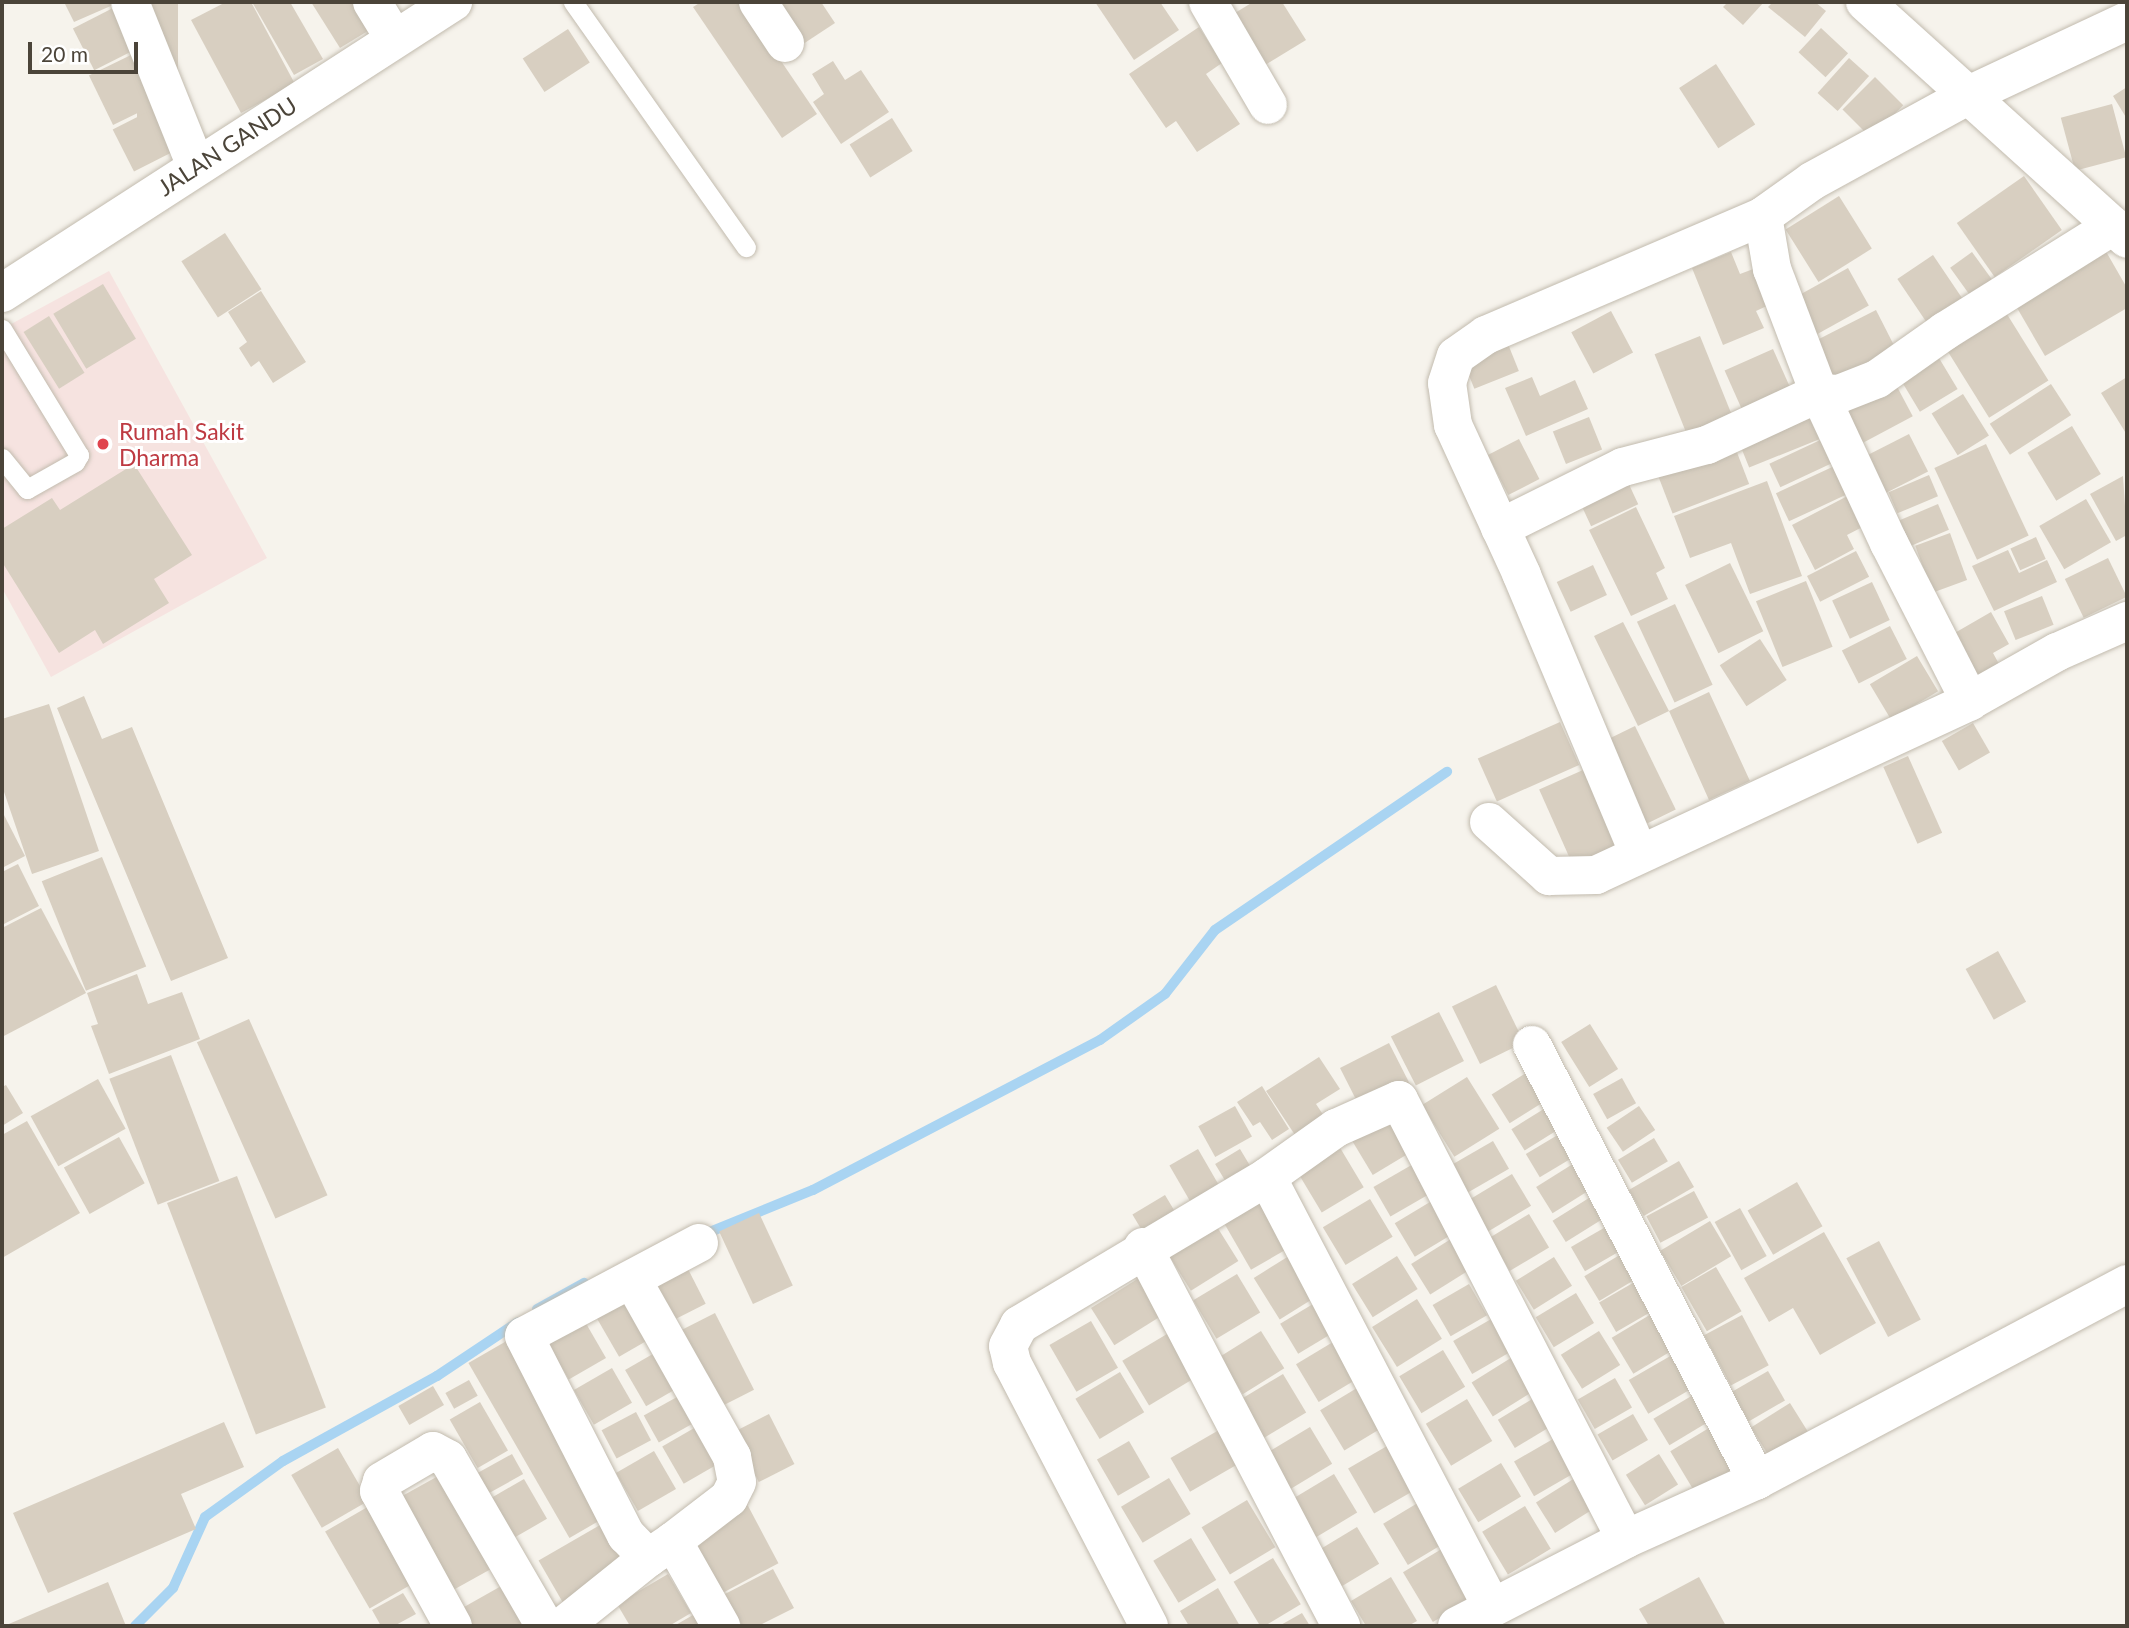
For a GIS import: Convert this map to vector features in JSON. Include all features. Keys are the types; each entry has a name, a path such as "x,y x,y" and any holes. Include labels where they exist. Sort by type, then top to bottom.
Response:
{"street":[{"path":"130,2 196,166"},
{"path":"372,2 394,38"},
{"name":"JALAN GANDU","path":"2,293 453,2"},
{"path":"758,2 785,43"},
{"path":"1208,2 1268,105"},
{"path":"1500,528 1623,467 1707,445 1819,393 1839,394 1877,379 1945,331 2120,232 1971,94 1866,2"},
{"path":"1639,854 1500,528 1453,425 1447,383 1457,356 1486,335 1763,216 1812,181 1971,94 2127,21"},
{"path":"1763,216 1772,269 1819,393 1889,543 1970,701"},
{"path":"1489,822 1549,876 1596,874 1970,701 2057,652 2127,621"},
{"path":"1532,1045 1756,1480"},
{"path":"1149,1626 1012,1363 1008,1346 1019,1325 1143,1247 1267,1177 1336,1128 1399,1100 1626,1539"},
{"path":"1267,1177 1492,1608"},
{"path":"699,1243 633,1280 604,1291 524,1336 626,1535 660,1549 721,1626"},
{"path":"1143,1247 1341,1626"},
{"path":"563,1626 729,1497 737,1482 732,1457 633,1280"},
{"path":"1457,1626 1626,1539 1756,1480 2127,1284"},
{"path":"453,1626 380,1491 382,1481 433,1451 448,1459 545,1626"}],"lane":[{"path":"573,2 746,247"},
{"path":"2,329 79,455 75,462 27,489 2,458"}],"shaded area":[{"name":"Rumah Sakit Dharma","path":"109,271 267,558 51,677 2,588 2,329"}],"building":[{"path":"64,2 112,2 113,5 74,22"},
{"path":"137,2 178,2 178,150 137,150"},
{"path":"226,2 251,2 295,84 241,113 191,20"},
{"path":"252,2 290,2 323,59 294,75"},
{"path":"311,2 368,2 381,23 340,48"},
{"path":"701,2 741,2 817,114 782,138 693,7"},
{"path":"767,2 821,2 835,23 797,48"},
{"path":"1095,2 1160,2 1179,30 1134,60"},
{"path":"1253,2 1282,2 1306,40 1262,67 1230,16"},
{"path":"1728,2 1764,2 1743,25 1723,7"},
{"path":"1773,2 1815,2 1826,11 1805,37 1768,7"},
{"path":"113,8 134,50 94,70 73,28"},
{"path":"1199,27 1222,63 1206,74 1240,124 1197,152 1176,121 1166,128 1129,74"},
{"path":"1821,28 1848,53 1826,77 1798,52"},
{"path":"568,29 590,63 544,92 523,58"},
{"path":"133,54 157,103 113,125 89,75"},
{"path":"1849,58 1869,76 1838,111 1818,93"},
{"path":"833,61 845,80 861,70 889,112 841,144 813,102 824,94 812,74"},
{"path":"1716,64 1755,124 1718,148 1679,88"},
{"path":"1875,77 1903,105 1871,138 1842,110"},
{"path":"2127,87 2127,119 2113,96"},
{"path":"2112,104 2126,157 2075,171 2061,118"},
{"path":"159,106 180,148 134,171 113,130"},
{"path":"892,118 913,151 870,178 850,144"},
{"path":"2024,176 2062,230 1995,277 1957,223"},
{"path":"1839,196 1872,249 1818,282 1786,229"},
{"path":"225,233 261,289 218,318 181,261"},
{"path":"2104,248 2127,288 2127,308 2045,356 2013,301"},
{"path":"1731,252 1740,274 1756,268 1771,304 1756,311 1764,328 1723,345 1692,268"},
{"path":"1972,252 1992,280 1970,295 1950,268"},
{"path":"1933,255 1963,300 1928,324 1897,279"},
{"path":"1848,268 1869,306 1811,338 1790,300"},
{"path":"103,284 136,339 86,369 53,314"},
{"path":"261,291 306,362 273,383 259,361 251,367 239,348 247,342 228,312"},
{"path":"1876,310 1899,355 1838,387 1815,341"},
{"path":"1611,311 1633,352 1593,374 1571,332"},
{"path":"2005,311 2048,381 1989,418 1946,348"},
{"path":"49,316 85,373 59,389 24,332"},
{"path":"1700,336 1735,423 1690,442 1655,354"},
{"path":"1508,344 1519,371 1474,389 1463,362"},
{"path":"1773,349 1793,394 1745,415 1725,371"},
{"path":"1936,353 1958,389 1920,412 1898,376"},
{"path":"1532,377 1540,396 1575,380 1588,409 1526,436 1505,388"},
{"path":"2127,377 2127,435 2101,393"},
{"path":"1894,381 1913,416 1860,444 1841,409"},
{"path":"2051,384 2071,415 2010,455 1990,424"},
{"path":"1963,394 1989,436 1958,455 1932,414"},
{"path":"1813,404 1826,436 1749,468 1736,435"},
{"path":"1589,417 1602,449 1566,464 1553,432"},
{"path":"2072,426 2101,474 2056,501 2027,453"},
{"path":"1909,434 1928,471 1880,496 1861,459"},
{"path":"1831,435 1842,459 1780,487 1769,464"},
{"path":"1519,439 1539,479 1508,495 1488,455"},
{"path":"1733,442 1749,484 1673,513 1656,471"},
{"path":"1986,444 2029,536 1977,560 1934,468"},
{"path":"1843,462 1856,490 1789,521 1776,493"},
{"path":"134,464 192,555 154,579 169,603 103,644 95,630 59,653 2,562 2,529 52,498 60,510"},
{"path":"1929,475 1938,496 1897,513 1888,492"},
{"path":"2123,476 2127,535 2116,541 2090,494"},
{"path":"1626,478 1638,504 1591,526 1579,500"},
{"path":"1767,481 1802,576 1750,594 1731,543 1690,558 1674,516"},
{"path":"1859,490 1874,521 1847,535 1854,549 1815,570 1792,525"},
{"path":"2086,499 2111,542 2064,569 2039,526"},
{"path":"1938,504 1949,530 1903,549 1892,524"},
{"path":"1636,507 1665,568 1656,573 1668,599 1631,616 1589,530"},
{"path":"1950,533 1967,580 1932,593 1915,546"},
{"path":"2036,537 2046,559 2020,570 2010,548"},
{"path":"2008,550 2019,573 2047,560 2057,582 1994,611 1972,566"},
{"path":"1856,551 1869,577 1820,602 1807,576"},
{"path":"2108,558 2127,597 2084,618 2065,579"},
{"path":"1730,563 1763,631 1718,653 1685,585"},
{"path":"1593,565 1607,595 1571,612 1557,582"},
{"path":"1806,581 1833,647 1783,667 1756,601"},
{"path":"1872,582 1890,620 1850,639 1832,601"},
{"path":"2042,596 2054,625 2016,640 2004,611"},
{"path":"1675,604 1713,685 1675,702 1637,622"},
{"path":"1991,612 2009,644 1993,653 2005,675 1977,691 1946,638"},
{"path":"1623,622 1669,711 1638,726 1594,636"},
{"path":"1890,626 1907,659 1859,683 1842,651"},
{"path":"1760,639 1787,680 1746,706 1720,665"},
{"path":"1917,656 1938,691 1891,719 1870,684"},
{"path":"1709,692 1750,781 1709,800 1669,711"},
{"path":"84,696 102,739 132,727 228,958 171,981 57,708"},
{"path":"49,704 99,851 32,874 2,786 2,719"},
{"path":"1560,722 1579,765 1497,802 1478,759"},
{"path":"1973,723 1990,752 1959,770 1942,741"},
{"path":"1635,726 1676,810 1643,826 1602,742"},
{"path":"1908,756 1942,833 1918,844 1883,767"},
{"path":"1583,770 1617,846 1573,865 1539,790"},
{"path":"4,815 25,856 2,868 2,816"},
{"path":"102,857 146,966 86,991 42,881"},
{"path":"18,864 39,906 2,925 2,872"},
{"path":"41,908 86,993 2,1037 2,928"},
{"path":"1998,951 2026,1002 1994,1020 1966,969"},
{"path":"137,974 148,1004 182,992 200,1039 109,1074 91,1026 98,1024 87,993"},
{"path":"1496,985 1524,1043 1480,1064 1452,1006"},
{"path":"1439,1012 1464,1061 1416,1086 1391,1037"},
{"path":"249,1019 328,1195 275,1218 197,1042"},
{"path":"1590,1024 1618,1069 1589,1087 1561,1042"},
{"path":"1389,1043 1411,1087 1362,1112 1340,1068"},
{"path":"171,1055 219,1181 158,1205 109,1079"},
{"path":"1319,1057 1340,1089 1316,1104 1324,1116 1295,1135 1266,1091"},
{"path":"1534,1068 1552,1097 1510,1123 1492,1094"},
{"path":"1467,1077 1499,1129 1454,1157 1422,1105"},
{"path":"1622,1078 1636,1103 1607,1119 1593,1094"},
{"path":"98,1079 126,1129 58,1166 31,1116"},
{"path":"6,1085 23,1113 2,1126 2,1087"},
{"path":"1262,1086 1289,1129 1272,1140 1260,1122 1253,1126 1237,1102"},
{"path":"1235,1106 1252,1137 1215,1157 1198,1126"},
{"path":"1639,1106 1655,1130 1623,1152 1607,1128"},
{"path":"1389,1107 1415,1150 1373,1175 1347,1132"},
{"path":"1547,1107 1560,1128 1525,1150 1511,1129"},
{"path":"27,1121 80,1213 2,1258 2,1135"},
{"path":"1561,1133 1575,1156 1540,1177 1526,1154"},
{"path":"119,1137 145,1183 90,1214 64,1168"},
{"path":"1654,1138 1668,1161 1632,1183 1618,1160"},
{"path":"1493,1141 1509,1169 1464,1195 1448,1167"},
{"path":"1339,1146 1364,1187 1322,1212 1297,1171"},
{"path":"1198,1149 1223,1192 1194,1209 1169,1166"},
{"path":"1240,1149 1258,1179 1233,1194 1215,1164"},
{"path":"1679,1161 1694,1187 1644,1216 1629,1190"},
{"path":"1576,1162 1592,1188 1553,1213 1536,1187"},
{"path":"1415,1163 1432,1192 1390,1216 1373,1187"},
{"path":"1512,1174 1531,1206 1487,1232 1468,1200"},
{"path":"237,1176 326,1408 256,1434 167,1203"},
{"path":"1797,1182 1822,1226 1773,1255 1748,1210"},
{"path":"1269,1189 1300,1242 1251,1270 1221,1217"},
{"path":"1694,1191 1708,1217 1660,1243 1646,1216"},
{"path":"1165,1195 1177,1215 1144,1234 1132,1215"},
{"path":"1589,1198 1602,1219 1566,1242 1553,1221"},
{"path":"1370,1199 1393,1237 1346,1265 1323,1227"},
{"path":"1435,1199 1455,1232 1415,1257 1395,1223"},
{"path":"1740,1208 1767,1256 1741,1270 1715,1222"},
{"path":"759,1213 793,1286 753,1304 719,1232"},
{"path":"1529,1214 1549,1247 1510,1271 1490,1238"},
{"path":"1616,1221 1630,1245 1585,1271 1571,1247"},
{"path":"1710,1221 1731,1256 1681,1286 1660,1251"},
{"path":"1214,1222 1238,1261 1191,1291 1167,1252"},
{"path":"1824,1232 1876,1323 1820,1355 1793,1308 1769,1322 1744,1278"},
{"path":"1451,1239 1470,1270 1430,1294 1411,1264"},
{"path":"1879,1241 1921,1320 1888,1337 1846,1258"},
{"path":"1628,1250 1643,1275 1599,1301 1584,1276"},
{"path":"1297,1251 1323,1293 1280,1320 1254,1278"},
{"path":"1397,1256 1418,1289 1373,1317 1352,1284"},
{"path":"1554,1257 1572,1286 1534,1310 1516,1281"},
{"path":"1716,1267 1742,1311 1707,1331 1681,1287"},
{"path":"688,1269 706,1304 674,1320 656,1285"},
{"path":"1147,1273 1170,1310 1114,1345 1091,1308"},
{"path":"1237,1274 1260,1313 1216,1339 1193,1300"},
{"path":"1645,1276 1662,1305 1616,1332 1599,1302"},
{"path":"1469,1284 1487,1315 1451,1336 1433,1305"},
{"path":"1576,1293 1594,1323 1554,1347 1536,1317"},
{"path":"629,1298 652,1338 619,1357 596,1317"},
{"path":"1323,1298 1341,1328 1298,1354 1280,1324"},
{"path":"1417,1299 1442,1339 1397,1367 1372,1327"},
{"path":"1658,1310 1680,1346 1633,1374 1612,1338"},
{"path":"715,1313 754,1390 721,1406 682,1330"},
{"path":"1742,1315 1769,1365 1731,1386 1704,1335"},
{"path":"1493,1318 1512,1351 1472,1374 1453,1341"},
{"path":"584,1320 606,1358 569,1380 547,1342"},
{"path":"1091,1321 1118,1368 1076,1392 1049,1345"},
{"path":"1172,1331 1199,1376 1149,1405 1122,1361"},
{"path":"1261,1331 1284,1368 1243,1394 1219,1357"},
{"path":"1599,1331 1620,1365 1582,1389 1561,1355"},
{"path":"510,1339 611,1514 569,1538 468,1363"},
{"path":"1338,1339 1361,1377 1319,1402 1296,1364"},
{"path":"1443,1350 1465,1387 1421,1413 1399,1376"},
{"path":"658,1351 679,1387 646,1406 625,1370"},
{"path":"1679,1351 1698,1385 1648,1414 1629,1380"},
{"path":"1514,1356 1535,1390 1493,1416 1472,1382"},
{"path":"612,1368 632,1403 594,1425 574,1390"},
{"path":"1768,1371 1785,1400 1749,1421 1732,1392"},
{"path":"1120,1372 1144,1412 1100,1439 1075,1399"},
{"path":"1283,1374 1306,1413 1259,1441 1236,1402"},
{"path":"1615,1378 1632,1407 1595,1429 1578,1400"},
{"path":"469,1380 478,1396 454,1409 445,1393"},
{"path":"433,1386 444,1405 409,1425 398,1406"},
{"path":"1357,1388 1381,1428 1344,1450 1320,1410"},
{"path":"1698,1392 1714,1419 1669,1445 1653,1419"},
{"path":"1539,1395 1556,1423 1515,1448 1498,1420"},
{"path":"677,1397 692,1424 659,1443 644,1415"},
{"path":"1467,1399 1492,1441 1451,1466 1426,1424"},
{"path":"480,1402 508,1450 478,1468 450,1420"},
{"path":"1790,1403 1809,1434 1770,1458 1751,1427"},
{"path":"636,1412 651,1440 617,1459 602,1430"},
{"path":"769,1414 794,1464 759,1482 733,1432"},
{"path":"1633,1414 1648,1440 1612,1460 1597,1434"},
{"path":"224,1422 244,1467 181,1494 196,1529 48,1593 13,1513"},
{"path":"1714,1425 1740,1468 1696,1494 1670,1451"},
{"path":"696,1427 718,1464 684,1484 662,1446"},
{"path":"1310,1427 1332,1464 1288,1490 1266,1453"},
{"path":"1219,1430 1238,1464 1190,1492 1171,1458"},
{"path":"1553,1439 1573,1474 1534,1496 1514,1462"},
{"path":"1129,1441 1150,1477 1118,1496 1097,1460"},
{"path":"1394,1442 1420,1487 1374,1514 1348,1468"},
{"path":"338,1448 368,1501 322,1528 291,1475"},
{"path":"654,1451 676,1489 638,1511 616,1473"},
{"path":"512,1454 523,1474 486,1495 474,1475"},
{"path":"1659,1454 1678,1485 1645,1505 1626,1475"},
{"path":"1501,1463 1521,1496 1478,1522 1458,1489"},
{"path":"1334,1474 1357,1513 1314,1538 1291,1500"},
{"path":"440,1475 492,1569 445,1595 393,1501"},
{"path":"1169,1478 1191,1514 1143,1543 1121,1507"},
{"path":"1575,1478 1594,1509 1555,1533 1536,1502"},
{"path":"524,1479 547,1519 511,1540 488,1500"},
{"path":"1426,1498 1451,1539 1408,1565 1383,1524"},
{"path":"1247,1500 1275,1547 1230,1574 1202,1527"},
{"path":"747,1504 778,1563 720,1594 689,1535"},
{"path":"371,1505 416,1582 370,1609 325,1532"},
{"path":"1525,1506 1551,1549 1508,1575 1482,1532"},
{"path":"607,1521 633,1566 565,1606 539,1560"},
{"path":"1357,1527 1379,1564 1341,1587 1318,1550"},
{"path":"1191,1538 1216,1580 1179,1603 1153,1561"},
{"path":"1445,1547 1475,1597 1433,1622 1403,1572"},
{"path":"1273,1558 1301,1604 1265,1626 1260,1626 1234,1582"},
{"path":"773,1569 794,1608 758,1626 742,1626 725,1594"},
{"path":"668,1574 691,1613 669,1626 630,1626 617,1604"},
{"path":"1391,1577 1417,1621 1408,1626 1366,1626 1351,1601"},
{"path":"1699,1577 1726,1626 1649,1626 1639,1609"},
{"path":"108,1582 126,1626 4,1626"},
{"path":"503,1585 526,1626 466,1626 457,1611"},
{"path":"1218,1588 1240,1626 1189,1626 1180,1611"},
{"path":"403,1593 416,1614 394,1626 381,1626 372,1610"},
{"path":"1302,1613 1310,1626 1279,1626"},
{"path":"693,1615 700,1626 674,1626"}],"waterway":[{"path":"700,1236 813,1190 1100,1040 1165,994 1215,930 1447,772"},
{"path":"537,1309 584,1283"},
{"path":"135,1626 173,1588 205,1517 283,1461 437,1376 518,1322"}],"place":[{"name":"Rumah Sakit Dharma","path":"103,444"}]}
